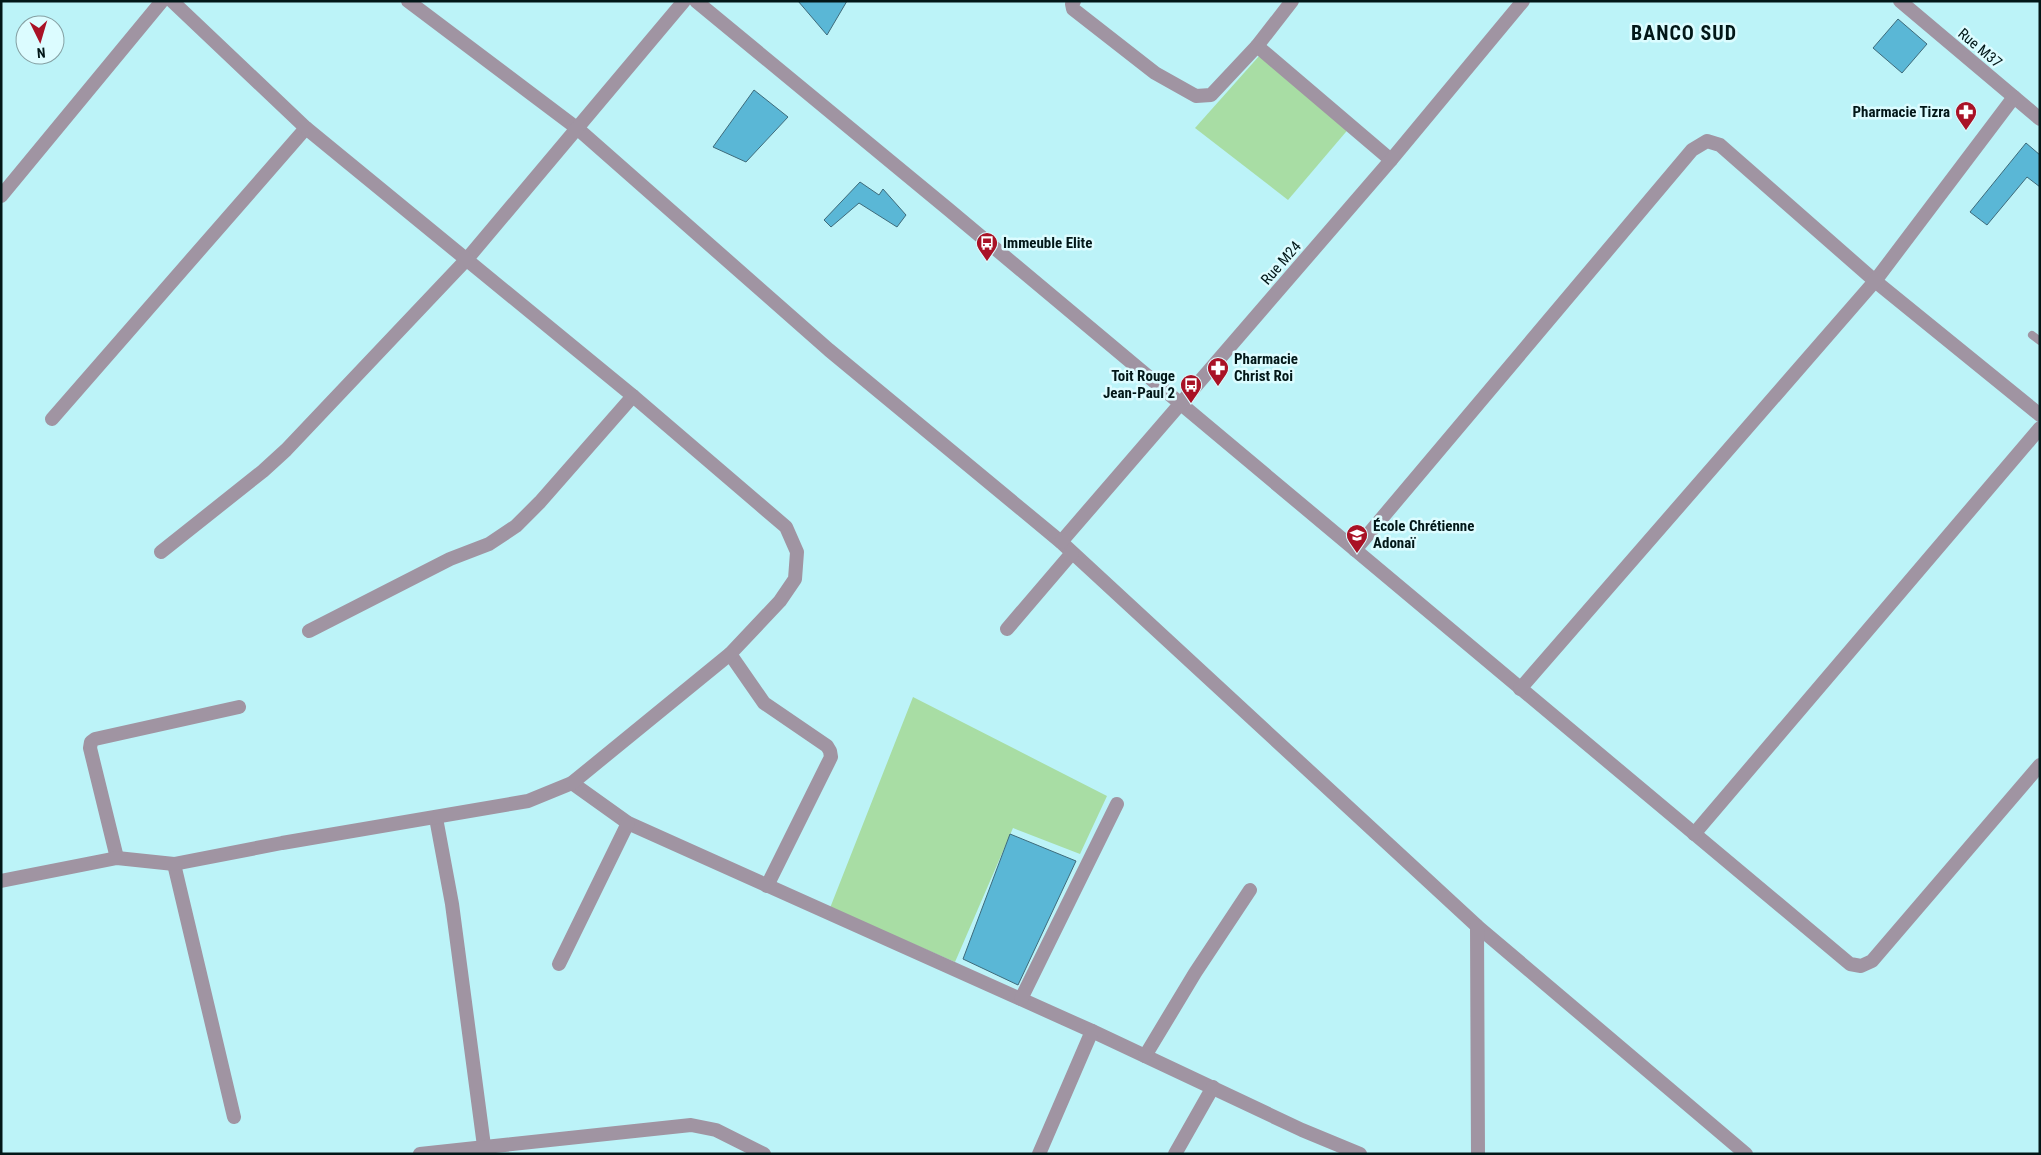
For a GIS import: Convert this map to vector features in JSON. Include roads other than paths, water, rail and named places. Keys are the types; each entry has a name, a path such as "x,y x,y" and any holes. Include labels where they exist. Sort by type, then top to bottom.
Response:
{"street":[{"path":"1,196 162,1"},
{"path":"1,881 116,858 174,864 282,843 528,801 572,783 730,654 780,601 795,579 797,552 786,527 633,396 306,128 172,1"},
{"path":"408,1 578,129 829,350 1061,542 1477,926 1746,1154"},
{"path":"161,552 263,471 286,450 467,259 684,1"},
{"path":"696,1 1850,964 1861,966 1872,961 2040,765"},
{"path":"1074,1 1072,4 1073,10 1155,73 1196,96 1211,95 1257,46 1292,1"},
{"name":"Rue M24","path":"1061,542 1391,160 1523,1"},
{"name":"Rue M37","path":"1900,1 2040,119"},
{"path":"1257,46 1391,160"},
{"path":"1520,688 1875,281 2014,97"},
{"path":"52,419 306,128"},
{"path":"1355,550 1692,150 1707,142 1720,146 1875,281 2040,415"},
{"path":"309,631 450,559 489,544 516,526 540,502 633,396"},
{"path":"1694,834 2040,428"},
{"path":"1006,629 1072,553"},
{"path":"730,654 764,703 827,746 831,757 767,886"},
{"path":"116,858 90,748 91,742 95,739 239,707"},
{"path":"572,783 628,823 1214,1086 1302,1130 1360,1154"},
{"path":"1021,999 1117,804"},
{"path":"436,818 452,904 484,1146"},
{"path":"558,964 628,823"},
{"path":"174,864 234,1117"},
{"path":"1145,1056 1195,973 1250,890"},
{"path":"1477,926 1478,1154"},
{"path":"1039,1154 1092,1031"},
{"path":"1175,1154 1214,1086"},
{"path":"420,1154 691,1125 716,1130 764,1154"}],"lane":[{"path":"2032,335 2040,341"}],"place":[{"name":"Pharmacie Tizra","path":"1966,131"},
{"name":"Immeuble Elite","path":"987,262"},
{"name":"Pharmacie Christ Roi","path":"1218,387"},
{"name":"Toit Rouge Jean-Paul 2","path":"1191,404"},
{"name":"École Chrétienne Adonaï","path":"1357,554"}],"district":[{"name":"BANCO SUD","path":"1684,33"}]}
